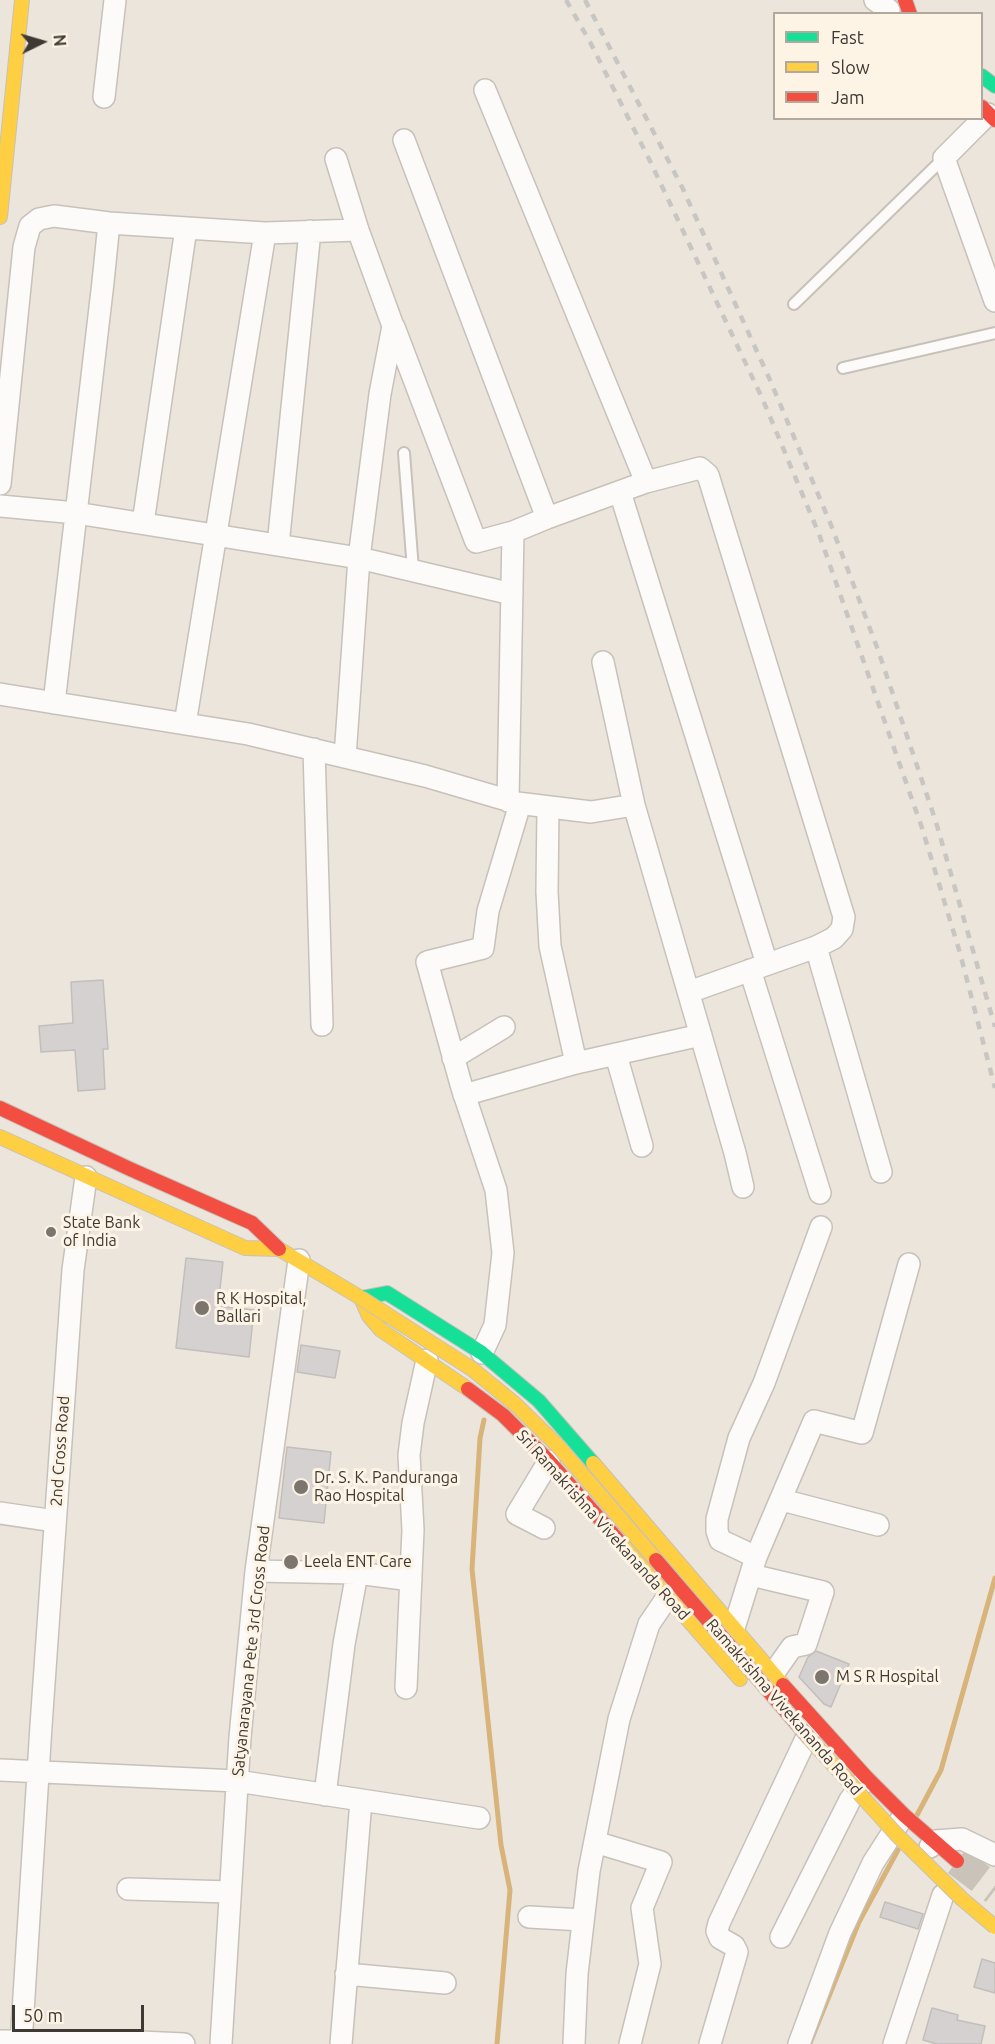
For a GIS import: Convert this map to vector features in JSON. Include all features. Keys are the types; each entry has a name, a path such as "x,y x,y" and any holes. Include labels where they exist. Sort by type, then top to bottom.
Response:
{"main road":[{"path":"0,217 22,0"},
{"path":"889,5 905,12"},
{"name":"Sri Ramakrishna Vivekananda Road","path":"0,1108 252,1223 279,1249 361,1298 374,1323 503,1415 549,1461 667,1598 850,1800 868,1817 876,1819 904,1815"},
{"name":"Sri Ramakrishna Vivekananda Road","path":"0,1137 245,1248 279,1249"},
{"path":"361,1298 387,1293 482,1353 539,1401 773,1674 867,1778 904,1815 957,1861"},
{"name":"Ramakrishna Vivekananda Road","path":"361,1298 471,1369 514,1404 558,1446 881,1818 962,1899 995,1927"}],"street":[{"path":"104,97 115,0"},
{"path":"485,90 646,482"},
{"path":"982,120 944,158 995,301"},
{"path":"404,140 547,518"},
{"path":"336,159 358,230 393,326 476,542 513,532 646,482 700,468 708,475 844,917 842,929 834,938 816,947 689,992"},
{"path":"0,484 24,247 30,226 39,219 54,216 108,223 265,233 358,230"},
{"path":"54,703 108,223"},
{"path":"143,523 186,228"},
{"path":"278,544 310,231"},
{"path":"185,724 265,233"},
{"path":"345,757 359,558 380,394 393,326"},
{"path":"620,492 758,968 820,1193"},
{"path":"0,506 76,513 278,544 359,558 512,594"},
{"path":"482,1353 495,1325 503,1253 496,1190 464,1095 427,962 483,948 488,911 514,802 513,532"},
{"path":"603,662 634,805 743,1187"},
{"path":"0,694 248,734 425,776 514,802 591,812 634,805"},
{"path":"314,749 322,1025"},
{"path":"548,807 547,891 550,946 576,1063"},
{"path":"816,947 881,1173"},
{"path":"453,1058 504,1027"},
{"path":"464,1095 576,1063 701,1035"},
{"path":"616,1055 642,1146"},
{"name":"2nd Cross Road","path":"21,2043 73,1270 86,1177"},
{"path":"773,1674 792,1647 806,1644 823,1592 754,1566 720,1540 717,1519 739,1438 764,1383 821,1227"},
{"name":"Satyanarayana Pete 3rd Cross Road","path":"221,2044 240,1737 256,1571 299,1260"},
{"path":"734,1628 754,1566 814,1420 862,1433 909,1264"},
{"path":"406,1688 413,1530 409,1455 413,1423 427,1360"},
{"path":"544,1528 517,1514 549,1461"},
{"path":"782,1500 878,1526"},
{"path":"0,1513 55,1521"},
{"path":"256,1571 357,1573 411,1580"},
{"path":"574,2044 577,1974 583,1920 595,1842 619,1719 649,1624 686,1571"},
{"path":"325,1795 344,1644 357,1573"},
{"path":"710,2044 737,1952 734,1946 720,1938 717,1931 719,1923 815,1720"},
{"path":"0,1770 237,1782 479,1818"},
{"path":"781,1937 850,1800 867,1778"},
{"path":"341,2044 361,1801"},
{"path":"799,2044 844,1923 873,1863 904,1815"},
{"path":"995,1855 962,1839 930,1837 919,1861 920,1869 943,1895 995,1938"},
{"path":"595,1842 662,1862 642,1908 650,1964 630,2044"},
{"path":"128,1888 230,1892"},
{"path":"894,2044 943,1895"},
{"path":"529,1917 583,1920"},
{"path":"346,1974 445,1983"},
{"path":"0,2041 21,2043 118,2041 184,2044"}],"lane":[{"path":"794,304 944,158"},
{"path":"843,368 995,333"},
{"path":"404,453 413,570"}],"building":[{"path":"103,980 108,1049 103,1049 105,1089 78,1091 75,1050 41,1052 39,1026 73,1023 71,982"},
{"path":"186,1258 223,1262 218,1306 254,1310 249,1357 176,1348"},
{"path":"301,1345 340,1351 335,1378 297,1372"},
{"path":"287,1447 331,1452 324,1523 279,1518"},
{"path":"816,1651 849,1664 831,1707 824,1704 799,1677 808,1657"},
{"path":"885,1902 923,1914 918,1929 880,1917"},
{"path":"982,1959 995,1963 995,1993 974,1987"},
{"path":"932,2008 958,2015 957,2020 985,2026 981,2044 937,2044 923,2040"}],"waterway":[{"path":"484,1420 480,1438 472,1569 501,1845 510,1890 497,2044"},
{"path":"917,1815 941,1770 995,1578"},
{"path":"810,2043 859,1922 898,1850"}],"tunnel":[{"path":"957,1861 995,1890"}],"railway":[{"path":"566,0 590,42 650,161 763,400 819,534 922,828 960,953 995,1088"},
{"path":"585,0 682,187 770,380 831,525 878,650 936,822 995,1027"}],"traffic: fast":[{"path":"983,77 995,86"},
{"path":"361,1298 387,1293 482,1353 539,1401 593,1463"}],"traffic: slow":[{"path":"0,217 22,0"},
{"path":"0,1137 245,1248 279,1249"},
{"path":"279,1249 361,1298 369,1316 381,1330 468,1389"},
{"path":"361,1298 472,1369 515,1404 558,1446 656,1560"},
{"path":"593,1463 783,1685"},
{"path":"619,1541 740,1679"},
{"path":"809,1738 896,1834 962,1899 995,1927"}],"traffic: jam":[{"path":"905,0 909,12"},
{"path":"983,108 995,120"},
{"path":"0,1108 252,1223 279,1249"},
{"path":"468,1389 503,1415 549,1461 619,1541"},
{"path":"656,1560 809,1738"},
{"path":"783,1685 867,1778 904,1815 957,1861"}],"place":[{"name":"State Bank of India","path":"51,1232"},
{"name":"R K Hospital, Ballari","path":"202,1308"},
{"name":"Dr. S. K. Panduranga Rao Hospital","path":"301,1487"},
{"name":"Leela ENT Care","path":"291,1562"},
{"name":"M S R Hospital","path":"822,1677"}]}
